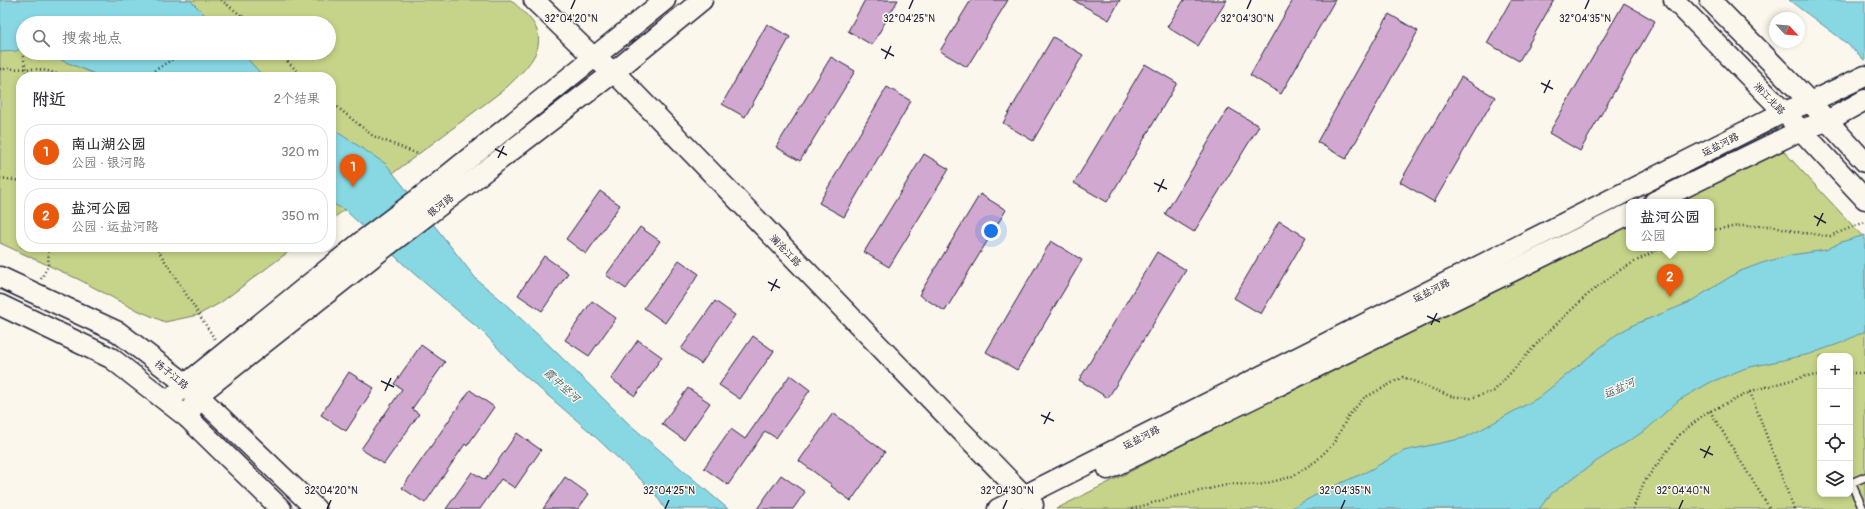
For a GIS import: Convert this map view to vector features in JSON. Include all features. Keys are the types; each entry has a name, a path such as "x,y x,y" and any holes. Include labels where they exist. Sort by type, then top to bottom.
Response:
{"main road":[{"name":"澜沧江路","path":"534,0 593,57 614,72 1028,503"},
{"name":"银河路","path":"168,402 192,390 380,252 427,204 593,57 664,0"},
{"name":"银河路","path":"188,418 192,390 224,353 365,239 427,204 614,72 702,0"},
{"name":"湘江北路","path":"1674,0 1784,112 1865,199"},
{"path":"1710,0 1810,102 1865,162"},
{"name":"运盐河路","path":"1028,503 1784,112 1810,102 1865,76"},
{"path":"1660,199 1801,130 1827,121 1865,100"},
{"name":"运盐河路","path":"998,509 1028,503 1626,215"},
{"name":"扬子江路","path":"0,277 118,332 192,390 316,509"},
{"path":"0,305 111,358 188,418 281,509"}],"lane":[{"path":"1863,509 1851,483 1865,477"}],"path":[{"path":"222,0 242,16"},
{"path":"24,60 27,72"},
{"path":"152,72 172,60"},
{"path":"286,60 298,72"},
{"path":"0,69 27,69 54,72"},
{"path":"336,106 372,136 418,154"},
{"path":"0,178 16,180"},
{"path":"1714,230 1739,226 1774,226 1802,233 1830,236 1865,222"},
{"path":"1132,509 1169,498 1231,484 1259,484 1291,477 1316,461 1333,444 1349,415 1364,398 1403,377 1450,396 1471,398 1494,391 1513,372 1543,337 1586,296 1618,271 1655,251"},
{"path":"34,293 48,266 49,252"},
{"path":"159,252 224,353"},
{"path":"1853,373 1865,372"},
{"path":"1633,509 1644,482 1680,434 1710,411 1750,392 1806,376 1817,375"},
{"path":"1750,392 1794,509"},
{"path":"1710,411 1770,509"}],"green space":[{"path":"0,0 511,0 528,16 536,28 538,45 535,54 525,69 506,88 336,216 336,72 16,72 16,250 0,243"},
{"path":"1777,144 1865,239 1865,509 1056,509 1626,221 1626,251 1714,251 1714,199 1668,199"},
{"path":"19,252 288,252 220,303 198,315 165,322 130,307 80,280"}],"water":[{"path":"0,0 190,0 206,16 16,16 16,51 0,52"},
{"path":"1789,0 1865,0 1865,61 1838,36"},
{"path":"61,60 248,60 259,72 90,72"},
{"name":"霞中竖河","path":"336,131 386,164 477,280 499,298 551,347 628,423 728,509 665,509 654,492 588,430 518,370 485,334 412,272 345,210 336,206"},
{"name":"运盐河","path":"1865,235 1865,331 1841,343 1810,354 1746,368 1711,382 1679,400 1646,430 1597,461 1552,493 1539,509 1290,509 1323,491 1368,471 1404,451 1464,438 1482,429 1538,398 1616,335 1633,325 1688,303 1738,272 1762,263 1791,255 1826,250 1841,242"}],"building":[{"path":"865,0 898,0 872,45 848,31"},
{"path":"971,0 1008,0 967,67 940,51"},
{"path":"1073,0 1120,0 1109,20"},
{"path":"1184,0 1227,0 1198,46 1167,27"},
{"path":"1293,0 1335,0 1281,94 1250,75"},
{"path":"1511,0 1554,0 1519,61 1487,43"},
{"path":"1624,3 1655,21 1580,151 1549,133"},
{"path":"1389,14 1418,31 1346,159 1317,142"},
{"path":"767,24 790,37 745,117 722,104"},
{"path":"1053,37 1083,55 1033,141 1003,123"},
{"path":"831,57 855,71 800,161 776,147"},
{"path":"1145,64 1177,83 1107,202 1074,183"},
{"path":"1461,77 1495,97 1434,202 1400,182"},
{"path":"887,87 911,101 844,217 819,203"},
{"path":"1229,108 1259,126 1194,232 1165,214"},
{"path":"924,154 949,169 889,267 864,252"},
{"path":"600,191 620,205 586,254 566,239"},
{"path":"980,194 1006,210 945,311 919,295"},
{"path":"1279,221 1306,237 1261,314 1234,298"},
{"path":"640,227 660,241 626,289 606,275"},
{"path":"1051,241 1082,260 1017,370 986,352"},
{"path":"1157,252 1186,270 1108,398 1079,380"},
{"path":"544,256 568,273 542,311 518,295"},
{"path":"679,260 699,274 665,323 644,308"},
{"path":"592,301 616,318 589,356 565,340"},
{"path":"715,301 735,315 701,364 681,349"},
{"path":"753,336 774,351 740,399 719,385"},
{"path":"638,340 662,357 635,396 611,379"},
{"path":"421,345 445,362 412,409 419,414 384,464 361,449 402,389 394,384"},
{"path":"349,372 374,388 346,431 321,415"},
{"path":"790,375 810,390 776,438 765,431 728,485 704,468 731,429 745,439"},
{"path":"688,388 710,403 684,440 662,424"},
{"path":"470,390 494,407 467,446 465,444 425,503 402,488"},
{"path":"833,413 885,452 851,501 799,461"},
{"path":"517,433 541,450 515,488 501,479 480,509 446,509 472,472 485,480"},
{"path":"781,475 805,492 793,509 757,509"},
{"path":"565,477 589,494 578,509 543,509"}],"place":[{"name":"南山湖公园","path":"353,187"},
{"name":"盐河公园","path":"1670,297"}]}
